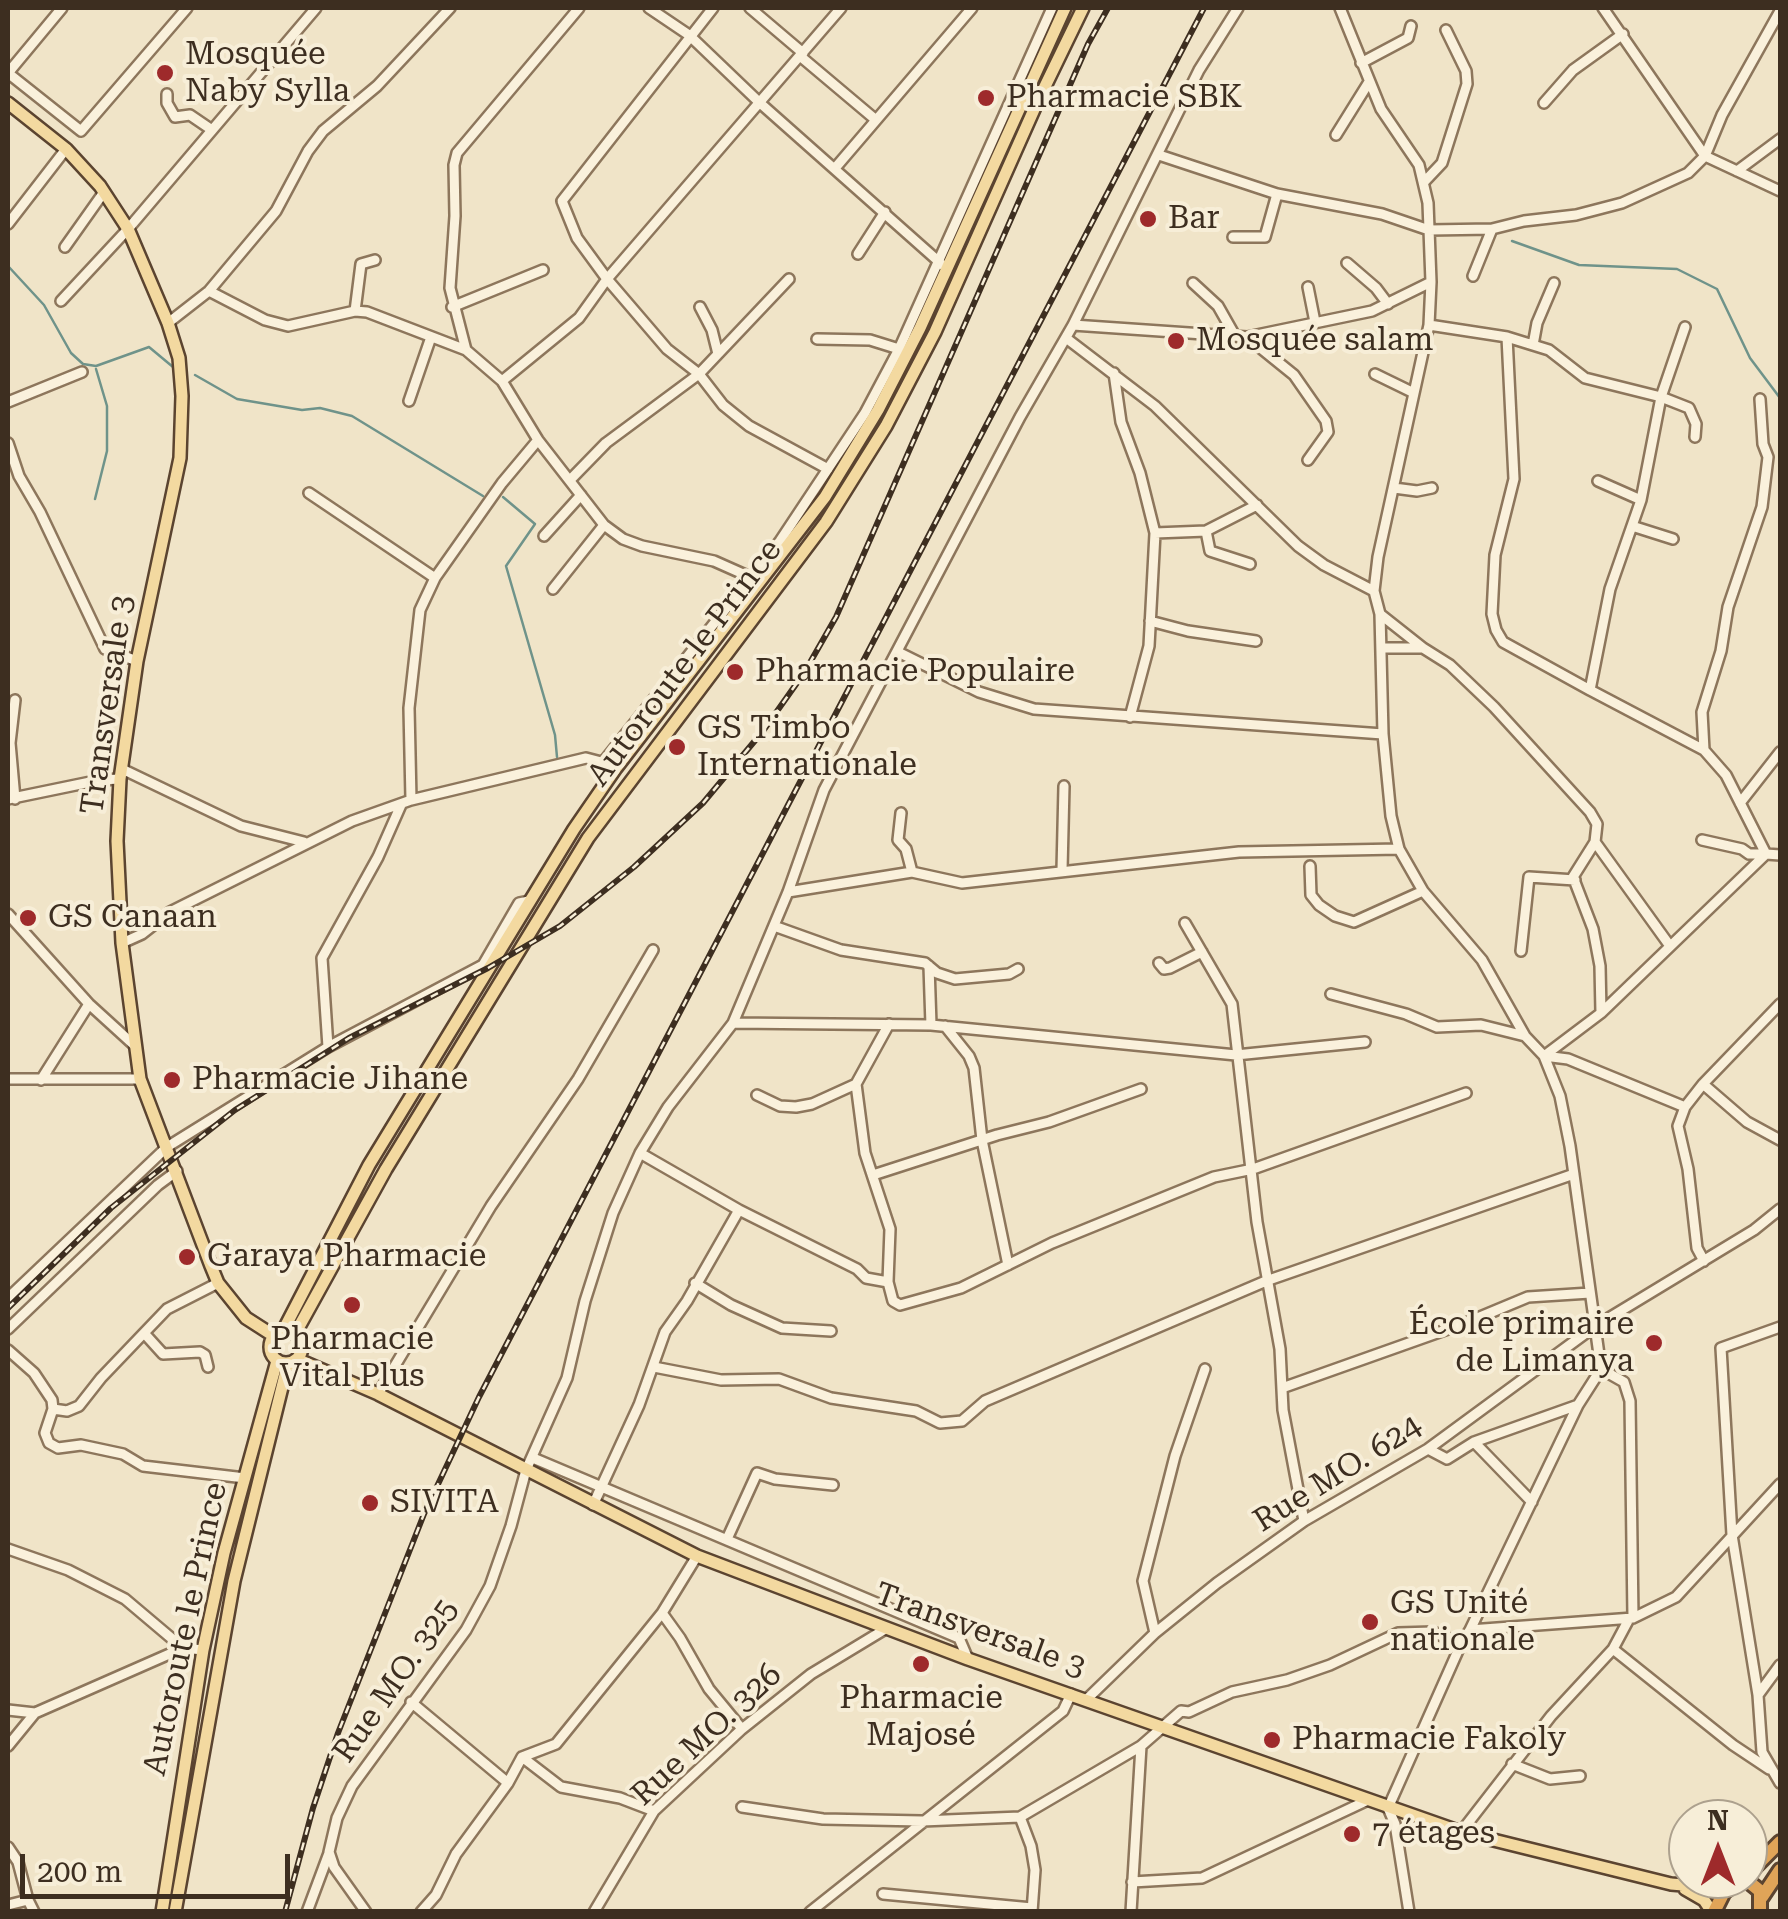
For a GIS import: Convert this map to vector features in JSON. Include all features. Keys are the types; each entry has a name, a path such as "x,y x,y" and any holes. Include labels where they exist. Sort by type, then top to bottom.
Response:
{"highway":[{"path":"1761,1904 1780,1870"}],"main road":[{"name":"Autoroute le Prince","path":"284,1334 370,1166 610,764 825,497 878,410 941,263 1065,8"},
{"name":"Autoroute le Prince","path":"284,1334 588,838 826,522 886,426 935,332 1083,8"},
{"name":"Transversale 3","path":"8,103 66,148 104,192 128,229 179,358 180,458 137,662 121,774 117,841 122,942 140,1079 218,1283 246,1318 284,1334"},
{"path":"284,1334 302,1349 287,1361 269,1350 284,1334"},
{"name":"Autoroute le Prince","path":"162,1912 203,1650 224,1553 245,1478 287,1361"},
{"name":"Autoroute le Prince","path":"175,1912 234,1580 287,1361"},
{"name":"Transversale 3","path":"287,1361 378,1394 697,1556 887,1628 1366,1801 1461,1832 1668,1883"}],"street":[{"path":"62,8 8,73 81,131 187,8"},
{"path":"62,301 316,8"},
{"path":"168,323 210,292 276,211 323,131 377,86 450,8"},
{"path":"466,350 450,288 457,154 579,8"},
{"path":"649,8 689,36 941,263"},
{"path":"713,8 562,201 577,238 667,349 699,374 723,404 749,426 828,470"},
{"path":"750,8 876,120"},
{"path":"502,381 580,318 607,279 841,8"},
{"path":"836,167 972,8"},
{"path":"122,942 142,934 170,912 352,821 406,802 586,758 610,764 750,578 865,413 941,263 1052,8"},
{"name":"Rue MO. 325","path":"306,1912 329,1852 337,1818 352,1786 466,1630 490,1586 526,1470 567,1378 613,1213 640,1153 668,1107 734,1022 788,892 824,790 1020,417 1073,325 1199,70 1238,8"},
{"path":"1340,8 1381,109 1419,165 1428,230 1429,325 1374,591 1380,614 1383,734 1391,816 1399,849 1423,891 1482,960 1526,1036 1544,1056 1560,1096 1601,1369 1578,1405 1461,1644 1388,1808 1395,1824 1409,1912"},
{"path":"1603,8 1705,156 1780,191"},
{"path":"1159,154 1277,194 1382,214 1428,230 1492,229 1524,220 1576,215 1622,202 1688,173 1705,156 1722,116 1780,11"},
{"path":"1361,63 1408,38 1411,26"},
{"path":"1424,180 1442,162 1467,84 1466,71 1446,30"},
{"path":"1544,104 1573,70 1623,34"},
{"path":"1336,134 1369,82"},
{"path":"168,94 167,103 175,116 190,115 212,130"},
{"path":"1737,171 1780,139"},
{"path":"8,224 66,148"},
{"path":"64,246 104,192"},
{"path":"1233,237 1266,237 1277,194"},
{"path":"858,254 885,212"},
{"path":"1473,276 1492,229"},
{"path":"355,311 361,264 375,260"},
{"path":"1347,263 1388,304"},
{"path":"452,307 543,270"},
{"path":"570,480 606,443 699,374 790,279"},
{"path":"1073,325 1247,337 1372,310 1431,282"},
{"path":"1193,283 1218,306 1235,336"},
{"path":"1533,345 1537,323 1554,283"},
{"path":"1308,287 1315,322"},
{"path":"210,292 264,320 288,326 355,311 368,312 466,350 502,381 538,440 604,525 623,539 642,546 714,561 750,578"},
{"path":"700,306 718,354"},
{"path":"1429,325 1533,345 1549,350 1585,378 1661,396 1692,411 1695,436"},
{"path":"1590,690 1610,590 1641,500 1661,396 1684,327"},
{"path":"409,402 431,337"},
{"path":"1247,337 1294,375 1326,421 1328,432 1308,460"},
{"path":"1506,337 1514,479 1494,556 1490,598 1496,630 1503,642 1704,750 1726,775 1766,854"},
{"path":"1066,338 1114,373 1196,444 1311,556 1374,591"},
{"path":"816,339 870,340 899,349"},
{"path":"8,402 82,372"},
{"path":"1114,373 1121,422 1155,533 1149,646 1130,717"},
{"path":"1375,374 1414,394"},
{"path":"1704,750 1702,712 1721,651 1728,607 1762,506 1768,456 1763,444 1760,399"},
{"path":"328,1048 322,958 406,802 409,708 420,610 435,578 502,483 538,440"},
{"path":"8,443 19,476 105,650 137,662"},
{"path":"1598,481 1641,500"},
{"path":"1394,488 1417,492 1432,488"},
{"path":"309,493 435,578"},
{"path":"544,536 582,495"},
{"path":"1155,533 1206,531 1258,505"},
{"path":"553,589 604,525"},
{"path":"1632,526 1673,539"},
{"path":"1206,531 1210,551 1250,564"},
{"path":"1380,614 1450,665 1551,768 1597,824 1595,842 1573,876 1594,929 1601,1013"},
{"path":"1150,621 1256,641"},
{"path":"1382,648 1423,648"},
{"path":"898,652 980,692 1034,709 1383,734"},
{"path":"15,700 10,744 11,799 121,774 241,826 305,842"},
{"path":"1740,803 1780,752"},
{"path":"1062,870 1064,786"},
{"path":"900,813 898,840 906,848 912,872"},
{"path":"1702,840 1749,854 1780,856"},
{"path":"1595,842 1670,946"},
{"path":"788,892 912,872 962,883 1240,852 1399,849"},
{"path":"1544,1056 1601,1013 1766,854"},
{"path":"1310,866 1311,896 1319,905 1354,922 1423,891"},
{"path":"1521,951 1530,877 1575,880"},
{"path":"8,1298 167,1147 328,1048 483,965 520,903 528,900"},
{"path":"8,914 88,1004 134,1044"},
{"path":"1186,923 1232,1004 1266,1281 1280,1349 1282,1410 1304,1521"},
{"path":"774,926 841,950 924,963 938,974 955,979 1009,974 1018,969"},
{"path":"378,1394 491,1206 578,1079 653,950"},
{"path":"1159,963 1164,969 1170,968 1202,952"},
{"path":"929,966 931,1025"},
{"path":"1331,994 1438,1027 1481,1025 1526,1036"},
{"path":"41,1080 88,1004"},
{"path":"1704,1261 1697,1248 1688,1169 1678,1126 1685,1107 1703,1084 1780,1004"},
{"path":"734,1022 931,1025 1236,1055 1365,1042"},
{"path":"888,1024 856,1084 860,1125 890,1229 888,1282 893,1300 900,1305 961,1288 1052,1243 1214,1177 1253,1169 1466,1093"},
{"path":"945,1026 974,1068 982,1140 1008,1265"},
{"path":"1544,1056 1568,1059 1685,1107"},
{"path":"8,1079 140,1079"},
{"path":"756,1096 780,1106 796,1107 856,1084"},
{"path":"1703,1084 1747,1122 1780,1140"},
{"path":"873,1175 1049,1122 1141,1089"},
{"path":"640,1153 739,1210 857,1269 866,1278 888,1282"},
{"path":"8,1329 158,1185 177,1172"},
{"path":"654,1367 721,1380 779,1379 831,1398 916,1411 940,1423 962,1421 985,1402 1266,1281 1574,1174"},
{"name":"Rue MO. 624","path":"1086,1698 1154,1632 1304,1521 1428,1448 1594,1328 1754,1230 1780,1209"},
{"path":"593,1505 654,1367 665,1332 739,1210"},
{"path":"53,1409 67,1412 79,1406 167,1309 218,1283"},
{"path":"695,1284 782,1328 831,1332"},
{"path":"1282,1388 1528,1298 1590,1293"},
{"path":"1780,1327 1721,1348 1732,1534 1758,1695 1762,1752 1780,1783"},
{"path":"144,1333 163,1354 206,1355 208,1367"},
{"path":"8,1350 34,1372 52,1400 45,1434 49,1443 58,1448 81,1445 124,1454 143,1466 245,1478"},
{"path":"1461,1832 1550,1716 1613,1649 1631,1618 1630,1401 1624,1382 1601,1369"},
{"path":"1154,1632 1144,1581 1176,1456 1205,1370"},
{"path":"1428,1448 1447,1459 1474,1442 1578,1405"},
{"path":"1474,1442 1532,1502"},
{"path":"532,1458 960,1638 968,1658"},
{"path":"727,1538 757,1473 776,1480 833,1484"},
{"path":"1470,1630 1631,1618 1676,1597 1780,1484"},
{"path":"8,1549 68,1570 126,1599 184,1648"},
{"path":"421,1912 436,1895 456,1854 508,1783 522,1757 556,1744 662,1613 697,1556"},
{"path":"662,1613 709,1689 742,1729"},
{"name":"Rue MO. 326","path":"594,1912 654,1811 742,1729 811,1674 887,1628"},
{"path":"742,1807 823,1819 922,1821 1020,1817 1141,1746 1181,1712 1232,1692 1287,1680 1330,1665 1398,1633 1433,1632 1461,1644"},
{"path":"8,1746 35,1714 184,1648 203,1650"},
{"path":"1613,1649 1733,1745 1772,1771"},
{"path":"1758,1695 1780,1665"},
{"path":"810,1912 1063,1711 1071,1694"},
{"path":"412,1702 508,1783"},
{"path":"8,1710 35,1714"},
{"path":"1131,1912 1141,1746"},
{"path":"522,1757 561,1787 620,1798 654,1811"},
{"path":"1512,1764 1550,1779 1580,1776"},
{"path":"1132,1882 1202,1878 1366,1801"},
{"path":"883,1894 1032,1910 1032,1846 1020,1817"},
{"path":"8,1847 18,1862 34,1912"},
{"path":"329,1852 341,1880 366,1912"},
{"path":"8,1906 28,1900"}],"waterway":[{"path":"1512,241 1579,265 1677,269 1717,289 1750,358 1780,398"},
{"path":"8,266 44,305 71,353 83,364 96,366 149,347 173,367"},
{"path":"95,499 107,451 107,406 96,369"},
{"path":"195,375 237,399 302,410 320,408 352,416 483,496"},
{"path":"503,497 535,524 506,566 555,735 557,757"}],"railway":[{"path":"8,1308 111,1208 235,1110 349,1038 488,968 560,926 634,867 703,803 763,731 804,673 836,617 1088,44 1108,8"},
{"path":"285,1912 338,1733 424,1514 479,1397 1204,8"}],"place":[{"name":"Mosquée Naby Sylla","path":"165,73"},
{"name":"Pharmacie SBK","path":"986,98"},
{"name":"Bar","path":"1148,219"},
{"name":"Mosquée salam","path":"1176,341"},
{"name":"Pharmacie Populaire","path":"735,672"},
{"name":"GS Timbo Internationale","path":"677,747"},
{"name":"GS Canaan","path":"28,918"},
{"name":"Pharmacie Jihane","path":"172,1080"},
{"name":"Garaya Pharmacie","path":"187,1257"},
{"name":"Pharmacie Vital Plus","path":"352,1305"},
{"name":"École primaire de Limanya","path":"1654,1343"},
{"name":"SIVITA","path":"370,1503"},
{"name":"GS Unité nationale","path":"1370,1622"},
{"name":"Pharmacie Majosé","path":"921,1664"},
{"name":"Pharmacie Fakoly","path":"1272,1740"},
{"name":"7 étages","path":"1352,1834"}]}
